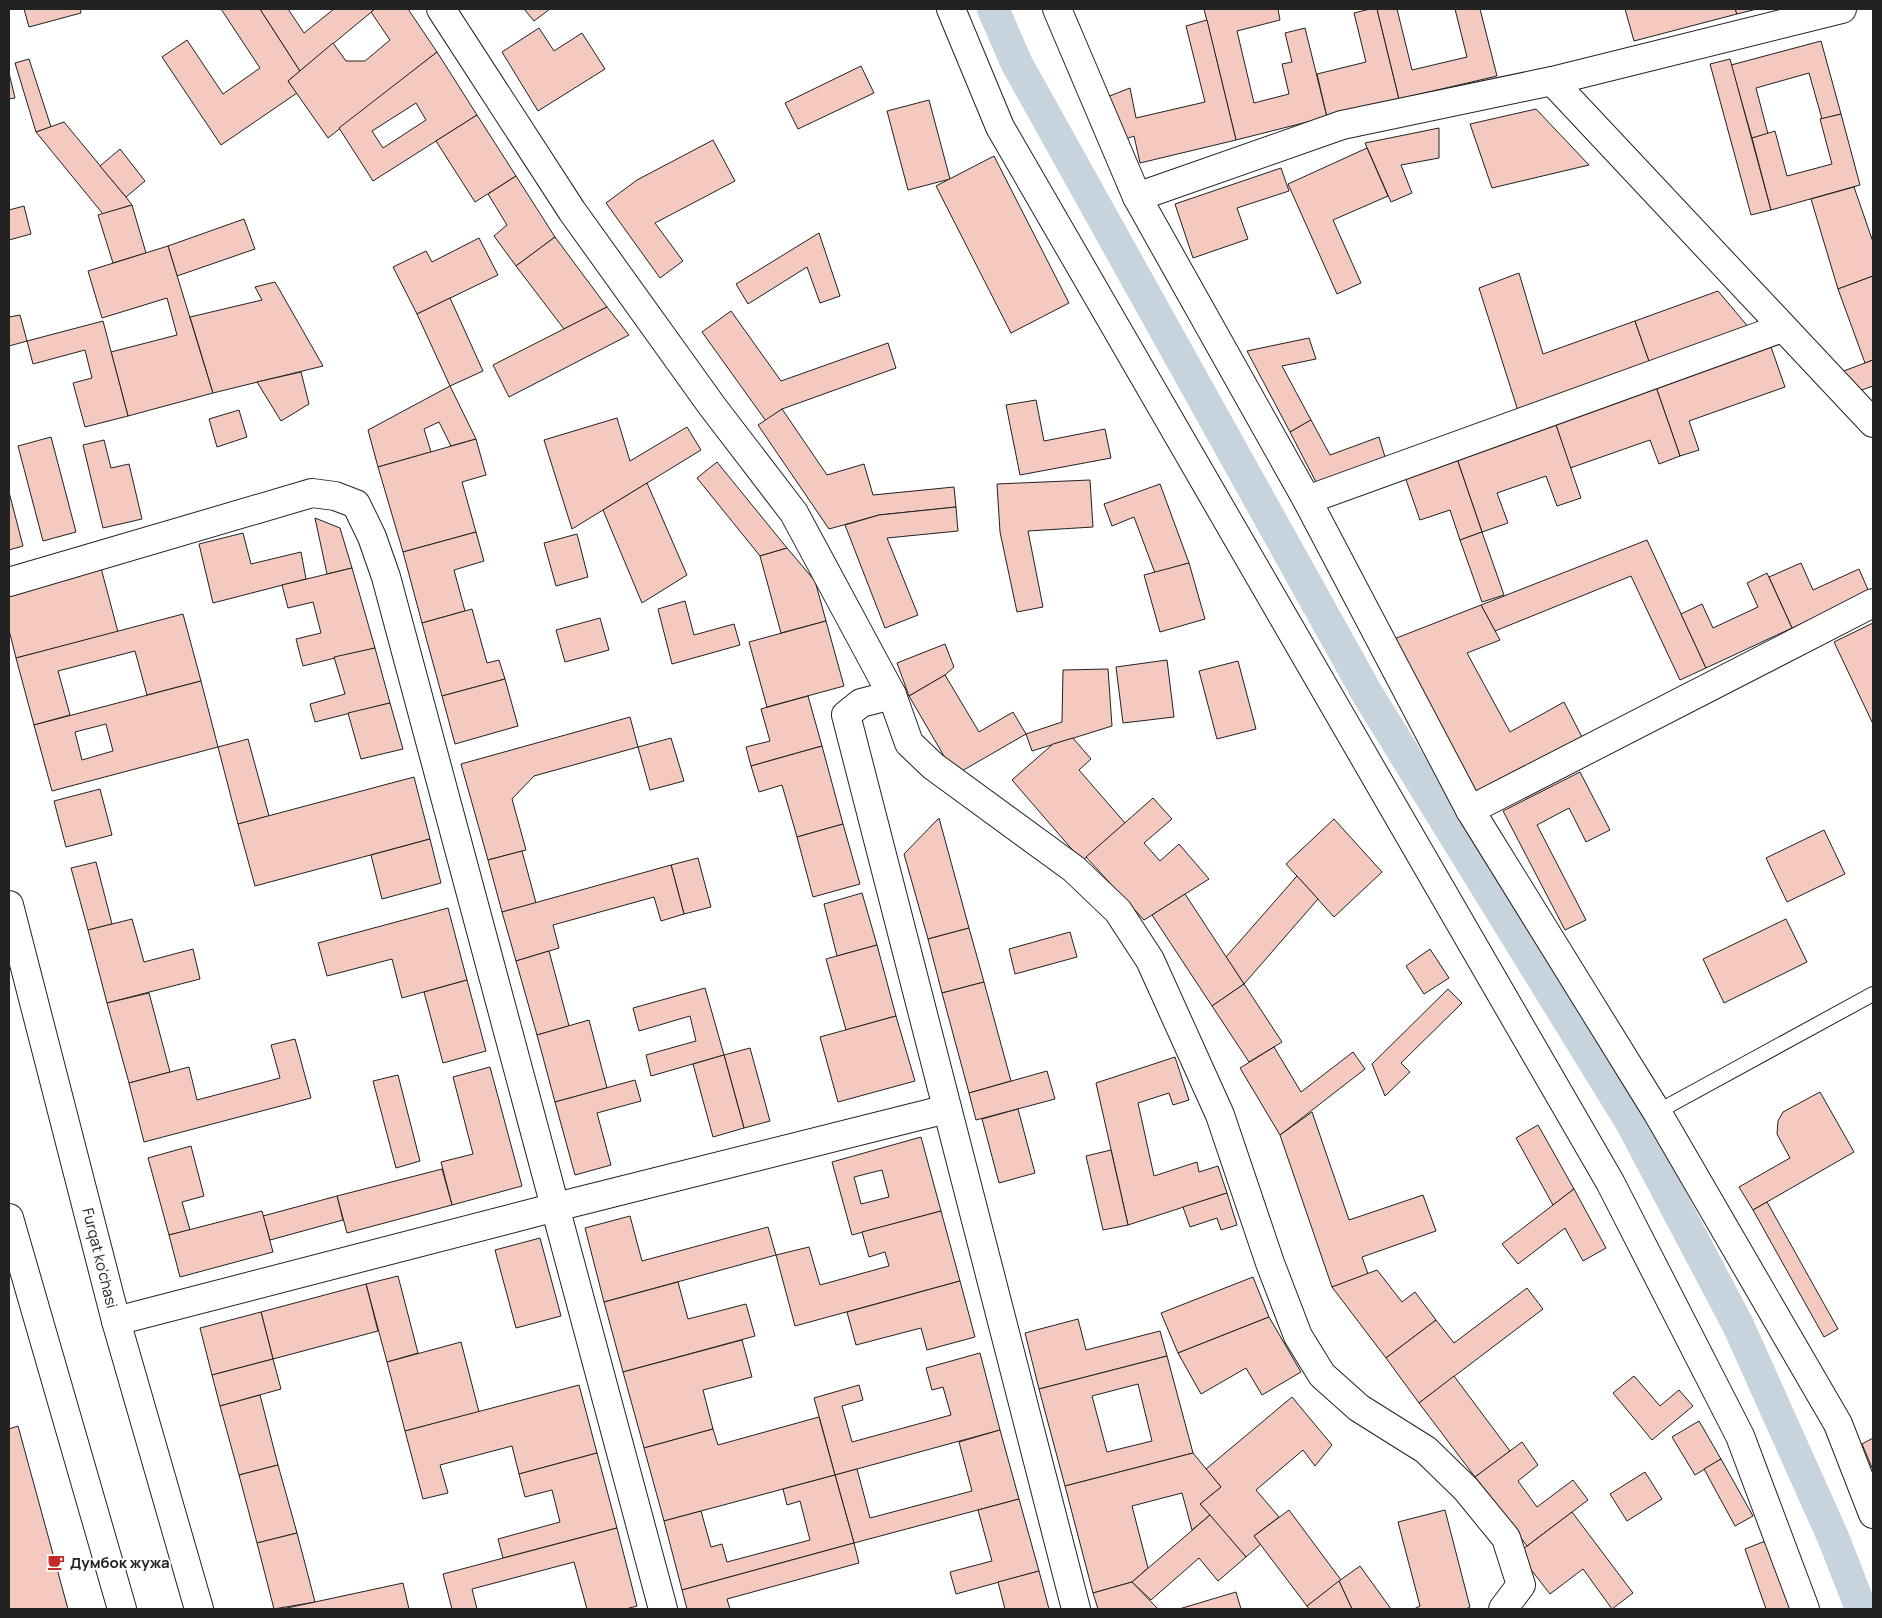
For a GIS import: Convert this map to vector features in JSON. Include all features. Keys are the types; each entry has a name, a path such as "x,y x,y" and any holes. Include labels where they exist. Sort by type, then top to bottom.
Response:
{"street":[{"path":"441,9 572,211 712,406 794,514 892,695 909,743 932,766 1074,869 1118,911 1150,960 1220,1115 1270,1263 1298,1336 1322,1375 1359,1408 1426,1450 1466,1489 1506,1538 1521,1585 1504,1609"},
{"path":"951,9 1000,127 1610,1182 1740,1436 1805,1609"},
{"path":"1057,9 1137,197 1307,500 1470,810 1657,1112 1838,1424 1873,1514"},
{"path":"1137,197 1342,126 1552,81 1842,9"},
{"path":"1552,81 1873,424"},
{"path":"1307,500 1782,328"},
{"path":"9,582 312,493 335,496 356,504 372,537 386,577 663,1609"},
{"path":"1470,810 1873,603"},
{"path":"892,695 861,703 846,715 1076,1609"},
{"name":"Furqat ko'chasi","path":"9,905 116,1321 199,1609"},
{"path":"116,1321 556,1207 948,1109"},
{"path":"10,1230 122,1609"}],"lane":[{"path":"1657,1112 1873,994"}],"building":[{"path":"24,9 80,9 81,13 29,27"},
{"path":"221,9 260,9 300,71 288,81 297,93 221,145 162,57 187,40 223,94 260,68"},
{"path":"260,9 288,9 304,33 334,9 375,9 300,71"},
{"path":"375,9 408,9 437,52 328,138 288,81 333,43 346,61 365,61 390,40 371,12"},
{"path":"524,9 550,9 534,21"},
{"path":"1204,9 1278,9 1280,20 1237,31 1254,103 1289,94 1282,64 1292,62 1285,33 1305,28 1327,117 1236,140"},
{"path":"1377,9 1399,99 1327,117 1317,74 1366,62 1354,13"},
{"path":"1377,9 1397,9 1412,70 1467,57 1455,9 1480,9 1497,76 1399,99"},
{"path":"1625,9 1735,9 1737,14 1634,41"},
{"path":"1735,9 1757,9 1737,14"},
{"path":"1207,20 1236,140 1140,163 1134,136 1123,140 1107,97 1130,88 1136,118 1205,102 1186,26"},
{"path":"539,28 554,51 582,33 605,69 538,111 502,52"},
{"path":"1821,41 1841,114 1822,119 1809,73 1756,88 1768,134 1752,138 1731,65"},
{"path":"437,52 477,115 373,181 339,128","holes":["416,103 426,120 383,148 372,131"]},
{"path":"29,59 51,127 36,132 15,63"},
{"path":"1730,59 1771,210 1751,215 1710,64"},
{"path":"861,66 874,93 798,129 785,103"},
{"path":"9,73 15,98 9,99"},
{"path":"929,100 950,179 908,190 887,111"},
{"path":"1536,109 1589,165 1492,188 1470,124"},
{"path":"1841,114 1860,185 1771,210 1752,138 1775,131 1787,176 1832,164 1820,119"},
{"path":"477,115 516,176 475,202 436,141"},
{"path":"64,122 132,205 103,214 36,132"},
{"path":"1439,128 1439,158 1401,165 1412,193 1391,202 1365,143"},
{"path":"713,140 735,181 655,223 683,261 660,278 606,203 637,180"},
{"path":"1367,148 1388,196 1333,220 1361,283 1337,294 1288,184"},
{"path":"120,149 145,181 126,197 100,166"},
{"path":"994,156 1069,303 1011,333 936,186"},
{"path":"1281,168 1289,191 1237,208 1248,239 1193,258 1175,204"},
{"path":"516,176 555,237 516,266 494,236 507,225 488,194"},
{"path":"1854,187 1873,242 1873,276 1838,289 1811,199"},
{"path":"132,205 146,253 113,263 98,215"},
{"path":"24,206 31,234 9,240 9,210"},
{"path":"244,219 255,249 177,276 168,246"},
{"path":"819,233 840,296 820,303 807,267 748,304 736,284"},
{"path":"555,237 607,307 564,329 516,266"},
{"path":"479,238 498,275 417,314 393,267 426,251 432,262"},
{"path":"168,246 213,393 128,416 111,352 177,335 167,298 102,318 88,271"},
{"path":"1519,273 1543,354 1635,321 1650,364 1518,411 1479,288"},
{"path":"1873,276 1873,360 1865,363 1838,289"},
{"path":"275,282 323,366 213,393 190,317 262,300 255,287"},
{"path":"1718,291 1750,329 1650,364 1635,321"},
{"path":"450,298 483,371 450,386 417,314"},
{"path":"607,307 629,335 509,397 493,365"},
{"path":"731,311 781,381 888,343 896,368 782,409 766,421 702,332"},
{"path":"20,315 27,341 9,346 9,317"},
{"path":"103,321 128,416 85,427 73,383 92,378 85,350 33,364 27,341"},
{"path":"1309,338 1316,359 1282,366 1311,420 1290,432 1247,351"},
{"path":"1771,347 1785,387 1689,421 1699,450 1680,456 1656,387"},
{"path":"1873,360 1873,386 1859,391 1841,372"},
{"path":"301,372 309,404 281,421 257,382"},
{"path":"450,386 476,439 451,446 439,422 424,429 431,452 378,467 368,430"},
{"path":"1656,387 1680,456 1659,464 1650,440 1570,468 1555,422"},
{"path":"1036,400 1044,441 1105,429 1111,458 1020,475 1006,405"},
{"path":"782,409 827,475 864,464 873,495 954,487 956,507 879,515 829,529 758,425"},
{"path":"239,410 247,437 217,447 209,419"},
{"path":"617,418 630,461 687,427 701,450 572,529 544,440"},
{"path":"1311,420 1330,455 1379,437 1385,457 1317,484 1290,432"},
{"path":"1555,422 1581,498 1557,506 1546,476 1497,493 1508,523 1482,532 1456,456"},
{"path":"51,437 76,532 43,541 18,446"},
{"path":"476,439 486,475 462,482 476,532 403,552 378,467"},
{"path":"104,440 111,468 129,464 142,519 103,528 83,445"},
{"path":"1456,456 1482,532 1460,540 1450,510 1420,520 1404,474"},
{"path":"717,462 787,548 760,556 697,478"},
{"path":"1090,480 1093,527 1028,531 1043,607 1017,612 1000,532 997,484"},
{"path":"647,483 687,575 642,603 603,510"},
{"path":"1160,484 1189,563 1155,573 1134,517 1112,526 1104,504"},
{"path":"9,492 23,546 9,550"},
{"path":"956,507 958,531 887,538 918,615 885,628 845,525 879,515"},
{"path":"315,518 340,528 352,568 327,574"},
{"path":"476,532 484,561 454,570 465,611 422,623 403,552"},
{"path":"1482,532 1504,595 1482,602 1460,540"},
{"path":"243,533 251,564 301,552 306,579 213,603 199,544"},
{"path":"577,534 588,577 556,586 544,543"},
{"path":"1647,540 1706,668 1680,680 1631,576 1495,631 1481,605"},
{"path":"787,548 815,581 826,621 781,633 760,556"},
{"path":"1189,563 1205,619 1160,632 1144,575"},
{"path":"1801,563 1813,590 1859,569 1869,592 1792,628 1769,577"},
{"path":"101,568 118,632 16,658 9,630 9,592"},
{"path":"352,568 375,648 303,666 296,639 321,633 313,602 288,608 282,585"},
{"path":"1767,573 1792,628 1706,668 1681,614 1702,604 1713,628 1758,607 1747,583"},
{"path":"685,601 694,635 734,624 740,645 672,664 658,609"},
{"path":"1481,605 1500,640 1467,653 1510,732 1564,702 1582,737 1477,793 1394,639"},
{"path":"472,609 487,663 499,660 505,679 442,696 422,623"},
{"path":"183,614 201,681 147,695 135,651 58,671 70,715 34,725 16,658"},
{"path":"600,618 609,650 565,662 556,630"},
{"path":"826,621 844,686 767,707 749,642"},
{"path":"1873,623 1873,724 1834,642"},
{"path":"945,644 954,667 945,675 909,696 897,663"},
{"path":"375,648 390,703 315,722 310,704 345,694 334,657"},
{"path":"1167,660 1174,717 1123,723 1116,667"},
{"path":"1238,661 1256,729 1217,739 1199,671"},
{"path":"1108,669 1112,726 1032,751 1026,734 1062,722 1063,670"},
{"path":"945,675 979,732 1013,712 1026,734 955,775 909,696"},
{"path":"505,679 518,726 455,744 442,696"},
{"path":"201,681 218,747 52,791 34,725","holes":["106,724 113,751 82,760 75,732"]},
{"path":"808,696 822,746 751,766 746,747 770,741 761,709"},
{"path":"390,703 403,749 361,759 348,713"},
{"path":"630,717 638,747 534,776 512,799 526,850 488,860 461,764"},
{"path":"671,738 684,781 650,790 638,747"},
{"path":"1073,738 1091,759 1079,770 1125,823 1082,861 1012,780 1053,744"},
{"path":"248,739 269,816 238,824 218,747"},
{"path":"822,746 843,824 797,837 782,785 759,792 751,766"},
{"path":"1580,772 1610,830 1586,842 1569,808 1537,825 1586,920 1565,930 1503,811"},
{"path":"414,777 430,839 255,886 238,824"},
{"path":"100,789 112,835 66,847 54,801"},
{"path":"1153,798 1172,819 1144,843 1160,861 1179,844 1209,879 1144,920 1086,857"},
{"path":"939,818 969,928 928,939 904,854"},
{"path":"1334,819 1382,872 1334,917 1286,864"},
{"path":"843,824 860,884 813,897 797,837"},
{"path":"1824,830 1845,874 1787,902 1766,858"},
{"path":"430,839 441,883 382,899 371,855"},
{"path":"522,851 536,903 502,912 488,860"},
{"path":"698,858 711,907 684,914 671,865"},
{"path":"96,862 112,924 88,930 71,868"},
{"path":"671,865 684,914 661,921 654,897 553,925 559,948 516,961 502,912"},
{"path":"1297,876 1318,899 1244,984 1226,957"},
{"path":"862,893 877,945 837,956 824,904"},
{"path":"1185,894 1244,984 1212,1006 1152,915"},
{"path":"448,908 467,980 402,998 392,959 327,976 318,943"},
{"path":"132,919 144,962 193,949 200,979 107,1003 88,930"},
{"path":"1786,919 1807,962 1724,1003 1703,959"},
{"path":"969,928 984,982 942,993 928,939"},
{"path":"1070,932 1077,957 1015,974 1009,949"},
{"path":"877,945 896,1016 846,1030 826,959"},
{"path":"1430,949 1449,978 1424,994 1406,966"},
{"path":"549,951 569,1026 537,1035 516,961"},
{"path":"467,980 486,1051 443,1063 424,992"},
{"path":"984,982 1011,1081 969,1093 942,993"},
{"path":"1244,984 1282,1042 1249,1062 1212,1006"},
{"path":"705,988 724,1055 651,1076 646,1055 696,1041 690,1016 639,1031 633,1008"},
{"path":"1448,989 1462,1003 1401,1063 1410,1072 1385,1096 1372,1064"},
{"path":"149,993 170,1072 129,1083 107,1003"},
{"path":"896,1016 915,1081 838,1102 820,1037"},
{"path":"589,1020 607,1088 555,1102 537,1035"},
{"path":"295,1039 311,1098 144,1142 129,1083 189,1067 197,1100 280,1078 271,1045"},
{"path":"1274,1047 1301,1092 1353,1052 1365,1069 1280,1135 1240,1068"},
{"path":"750,1048 770,1121 744,1128 724,1055"},
{"path":"724,1055 744,1128 713,1137 693,1064"},
{"path":"1175,1057 1189,1100 1173,1105 1169,1093 1138,1103 1154,1176 1197,1162 1199,1172 1218,1166 1227,1193 1128,1225 1096,1083"},
{"path":"490,1067 522,1186 452,1205 441,1162 473,1154 453,1077"},
{"path":"1047,1071 1055,1099 976,1120 969,1093"},
{"path":"398,1075 420,1161 396,1168 373,1081"},
{"path":"635,1080 641,1101 597,1113 611,1165 575,1175 555,1102"},
{"path":"1820,1092 1854,1152 1753,1210 1739,1187 1790,1158 1777,1134 1778,1121 1783,1112"},
{"path":"1018,1109 1035,1173 999,1183 982,1119"},
{"path":"1312,1112 1349,1220 1423,1195 1436,1231 1362,1257 1368,1274 1332,1287 1280,1135"},
{"path":"1538,1125 1574,1189 1553,1205 1516,1138"},
{"path":"921,1137 941,1211 852,1235 832,1162","holes":["882,1170 889,1197 861,1204 854,1177"]},
{"path":"191,1146 204,1196 182,1202 190,1230 169,1235 148,1158"},
{"path":"1111,1150 1128,1225 1103,1230 1086,1156"},
{"path":"442,1169 452,1205 347,1233 337,1196"},
{"path":"1574,1189 1606,1248 1583,1261 1565,1228 1518,1264 1502,1244"},
{"path":"1227,1193 1237,1225 1221,1230 1217,1218 1190,1227 1183,1207"},
{"path":"337,1196 343,1220 270,1240 263,1216"},
{"path":"1767,1202 1838,1329 1824,1337 1753,1210"},
{"path":"262,1211 273,1252 180,1277 169,1235"},
{"path":"941,1211 960,1281 795,1326 776,1255 809,1247 820,1285 889,1266 885,1252 869,1257 862,1232"},
{"path":"630,1216 642,1261 768,1227 776,1255 604,1302 585,1228"},
{"path":"540,1238 561,1316 516,1328 495,1250"},
{"path":"1377,1270 1402,1302 1415,1292 1436,1320 1386,1358 1332,1287"},
{"path":"398,1276 418,1353 387,1362 366,1284"},
{"path":"1253,1277 1269,1317 1178,1353 1161,1313"},
{"path":"960,1281 975,1337 927,1350 921,1328 856,1345 847,1312"},
{"path":"678,1282 688,1319 746,1304 755,1336 623,1372 604,1302"},
{"path":"366,1284 378,1331 273,1359 261,1312"},
{"path":"1527,1288 1543,1309 1419,1403 1386,1358 1436,1320 1454,1343"},
{"path":"261,1312 273,1359 212,1375 200,1328"},
{"path":"1269,1317 1301,1372 1262,1395 1246,1368 1201,1394 1178,1353"},
{"path":"1078,1319 1086,1350 1160,1331 1167,1356 1039,1389 1025,1333"},
{"path":"742,1340 752,1377 703,1390 713,1429 644,1448 623,1372"},
{"path":"461,1342 479,1412 405,1431 387,1362"},
{"path":"980,1353 1000,1430 835,1475 814,1398 859,1385 863,1400 842,1406 852,1442 951,1415 943,1387 932,1390 926,1368"},
{"path":"1167,1356 1193,1453 1065,1486 1039,1389","holes":["1138,1384 1152,1441 1107,1452 1092,1396"]},
{"path":"273,1359 281,1389 220,1406 212,1375"},
{"path":"1454,1376 1510,1451 1475,1477 1419,1403"},
{"path":"1634,1376 1660,1406 1679,1390 1693,1406 1652,1440 1613,1393"},
{"path":"579,1385 597,1453 519,1474 512,1446 440,1465 448,1493 423,1499 405,1431"},
{"path":"260,1395 278,1465 239,1475 220,1406"},
{"path":"1292,1397 1332,1445 1315,1466 1303,1450 1256,1490 1279,1517 1254,1536 1261,1544 1246,1557 1200,1504 1221,1487 1206,1469"},
{"path":"819,1417 835,1475 664,1521 644,1448 713,1429 718,1445"},
{"path":"1699,1421 1721,1459 1695,1475 1672,1437"},
{"path":"18,1426 68,1609 9,1609 9,1429"},
{"path":"1000,1430 1019,1499 854,1543 835,1475 857,1469 870,1518 972,1491 959,1442"},
{"path":"1873,1438 1873,1470 1862,1444"},
{"path":"1522,1442 1538,1465 1518,1481 1537,1507 1573,1480 1588,1500 1527,1546 1475,1477"},
{"path":"597,1453 617,1528 503,1558 498,1539 560,1522 552,1490 525,1497 519,1474"},
{"path":"1193,1453 1221,1487 1200,1504 1210,1515 1192,1530 1182,1493 1132,1506 1148,1568 1132,1582 1093,1593 1065,1486"},
{"path":"1721,1459 1753,1516 1735,1526 1704,1469"},
{"path":"278,1465 297,1533 257,1543 239,1475"},
{"path":"1645,1472 1662,1499 1627,1521 1610,1494"},
{"path":"835,1475 854,1543 682,1590 664,1521 701,1511 711,1547 722,1544 727,1562 810,1540 800,1501 787,1505 783,1489"},
{"path":"1019,1499 1039,1571 956,1594 950,1572 992,1561 978,1510"},
{"path":"1289,1510 1341,1580 1307,1606 1254,1536"},
{"path":"1445,1510 1470,1607 1466,1609 1414,1609 1420,1606 1398,1522"},
{"path":"1572,1512 1633,1593 1612,1609 1583,1569 1550,1594 1518,1553"},
{"path":"1210,1515 1246,1557 1218,1581 1199,1558 1151,1600 1132,1582"},
{"path":"617,1528 637,1606 626,1609 587,1609 574,1562 472,1589 477,1609 452,1609 443,1574"},
{"path":"297,1533 315,1602 274,1609 257,1543"},
{"path":"1768,1540 1792,1609 1766,1609 1745,1549"},
{"path":"854,1543 859,1563 727,1599 730,1609 687,1609 682,1590"},
{"path":"1360,1566 1391,1609 1352,1609 1339,1581"},
{"path":"1039,1571 1049,1609 1005,1609 998,1582"},
{"path":"1339,1581 1352,1609 1309,1609 1307,1606"},
{"path":"1132,1582 1158,1609 1098,1609 1093,1593"},
{"path":"403,1583 409,1609 282,1609 315,1602"},
{"path":"1236,1592 1241,1609 1179,1609"}],"waterway":[{"path":"993,9 1017,64 1368,695 1631,1122 1738,1325 1833,1537 1861,1609"}],"place":[{"name":"Думбок жужа","path":"56,1562"}]}
